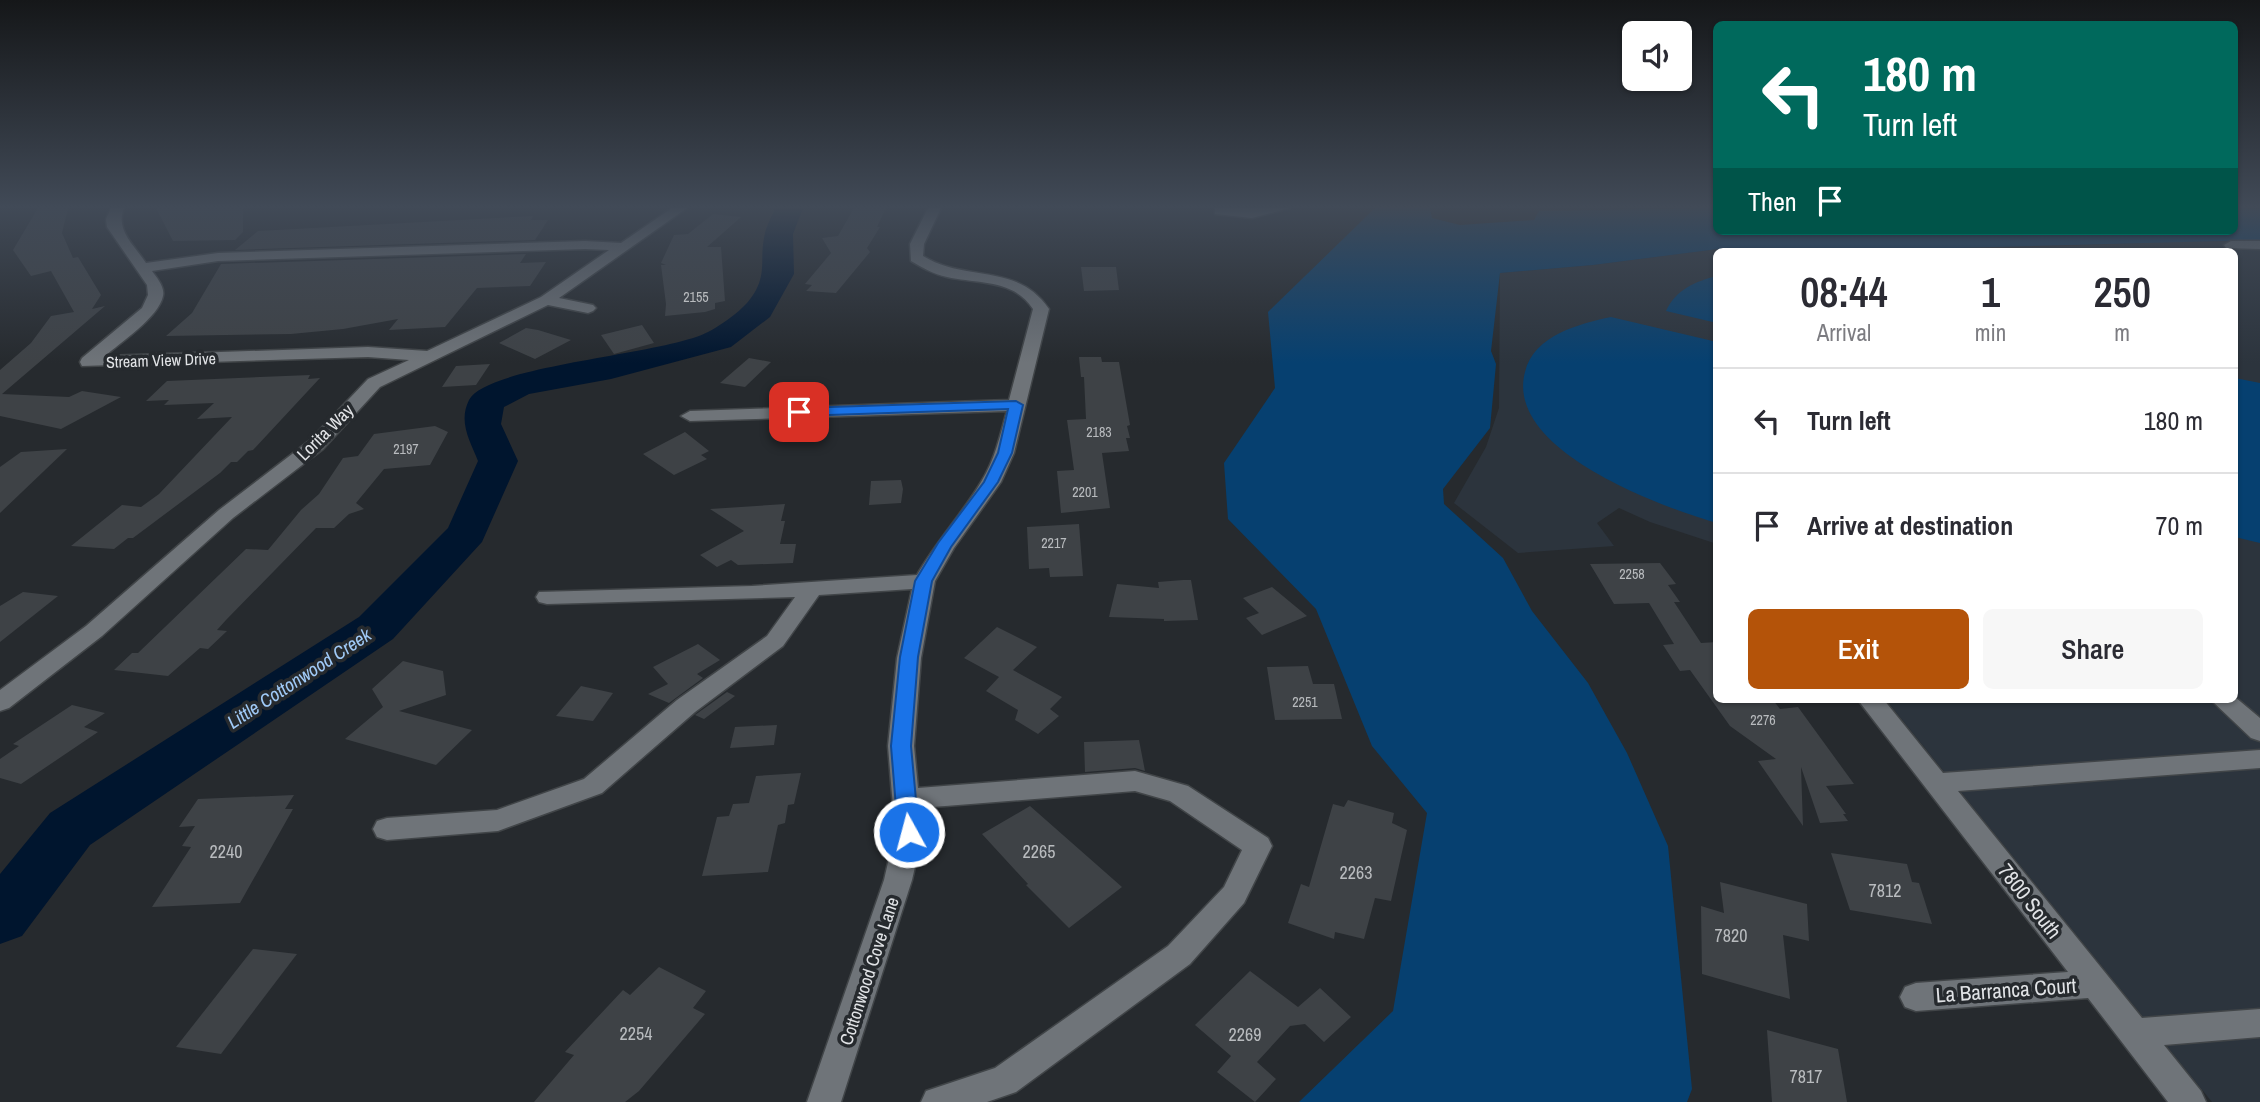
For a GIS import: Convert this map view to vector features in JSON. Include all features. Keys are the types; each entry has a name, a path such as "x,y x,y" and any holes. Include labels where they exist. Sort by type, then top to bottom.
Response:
{"street":[{"name":"Stream View Drive","path":"136,259 154,285 154,302 137,321 88,362 369,352 430,356"},
{"path":"142,268 201,259"},
{"name":"Lorita Way","path":"0,702 94,631 226,514 316,445 374,383 546,300 606,259"},
{"name":"Cottonwood Cove Lane","path":"824,1102 898,880 909,832 901,746 909,657 924,581 944,547 991,482 1005,453 1041,309 1036,298 1022,288 936,269 919,259"},
{"path":"546,300 588,308"},
{"path":"690,416 1016,405"},
{"path":"547,597 752,593 924,581"},
{"path":"387,829 498,820 593,786 686,706 775,641 812,589"},
{"name":"7800 South","path":"1872,703 2189,1102"},
{"path":"2226,703 2260,732"},
{"path":"1936,783 2260,759"},
{"path":"905,799 1135,781 1179,793 1258,846 1234,895 1179,955 1004,1082 938,1102"},
{"name":"La Barranca Court","path":"1916,997 2096,984"},
{"path":"2134,1033 2260,1023"}],"shaded area":[{"path":"1322,259 1637,259 1500,273 1491,351 1496,364 1490,428 1443,489 1444,504 1503,558 1532,611 1588,683 1627,753 1668,846 1692,1089 1687,1102 1299,1102 1393,1011 1427,813 1372,746 1316,609 1228,519 1224,463 1275,388 1268,312"},
{"path":"1637,259 1713,259 1713,543 1650,522 1619,508 1597,523 1614,546 1518,553 1454,503 1486,447 1499,408 1500,273"},
{"path":"2238,259 2260,259 2260,1102 2212,1102 1888,703 2238,703"},
{"path":"1713,277 1713,322 1666,311 1675,297 1701,281"},
{"path":"1611,317 1713,341 1713,522 1661,504 1592,471 1562,450 1538,426 1525,400 1525,372 1530,359 1548,340 1585,323"},
{"path":"2238,379 2260,383 2260,543 2238,538"}],"building":[{"path":"20,259 79,259 101,295 92,309 105,306 2,394 69,397 82,391 121,397 61,429 0,416 0,370 31,343 51,316 74,312 51,271 31,276"},
{"path":"360,259 522,259 520,263 546,262 530,286 477,288 445,327 389,330 398,319 343,329 291,334 166,336 192,313 221,264"},
{"path":"663,259 722,259 725,301 715,303 715,309 705,312 665,316 661,265 666,265 661,263"},
{"path":"826,259 864,259 836,293 806,291 812,285 805,284"},
{"path":"1081,267 1116,267 1119,290 1084,291"},
{"path":"642,325 654,343 614,354 601,335"},
{"path":"526,328 571,340 535,359 499,343"},
{"path":"1079,357 1101,357 1102,362 1119,362 1130,425 1127,426 1130,438 1126,438 1129,451 1102,453 1110,508 1061,513 1057,471 1074,470 1067,420 1086,419 1084,377 1081,377"},
{"path":"749,358 771,362 745,387 720,383"},
{"path":"490,364 476,385 442,387 456,366"},
{"path":"310,375 308,379 320,378 253,450 248,451 237,462 231,462 133,538 128,538 114,549 71,546 122,505 141,507 159,494 232,417 197,419 214,403 164,405 169,400 146,401 167,381"},
{"path":"435,426 448,432 430,465 384,469 356,503 364,509 349,514 334,528 316,528 217,630 227,631 208,649 200,648 168,676 114,670 132,653 138,653 246,549 268,550 301,510 319,494 343,458 358,456 374,434"},
{"path":"685,432 709,451 701,455 707,459 674,475 643,454"},
{"path":"67,449 0,513 0,467 21,452"},
{"path":"901,480 901,503 869,505 871,481"},
{"path":"785,504 781,521 785,521 780,544 796,544 793,563 738,565 731,560 717,567 700,555 744,531 710,509"},
{"path":"1079,524 1083,576 1050,577 1049,568 1029,569 1027,527"},
{"path":"1660,563 1676,584 1668,585 1680,602 1674,602 1701,643 1713,642 1713,702 1690,670 1680,671 1663,645 1674,644 1649,603 1614,604 1590,564"},
{"path":"1191,580 1198,620 1164,621 1109,617 1117,584 1159,588 1158,582"},
{"path":"1272,587 1307,616 1262,635 1246,618 1259,613 1243,598"},
{"path":"23,592 58,596 0,642 0,606"},
{"path":"997,627 1037,647 1013,670 1062,697 1050,709 1059,716 1038,734 1015,720 1018,710 986,691 999,677 964,658"},
{"path":"698,644 720,660 697,674 703,678 669,703 648,694 668,684 653,667"},
{"path":"403,661 443,671 446,695 399,711 472,730 436,765 345,739 383,707 372,689"},
{"path":"1308,666 1313,684 1334,684 1342,719 1275,720 1267,667"},
{"path":"581,686 613,693 593,721 556,716"},
{"path":"727,692 735,696 704,719 695,715"},
{"path":"1714,703 1775,703 1780,709 1798,707 1854,784 1826,786 1848,821 1820,823 1801,767 1803,826 1758,761 1776,759 1730,726"},
{"path":"72,705 105,713 84,727 98,732 21,784 0,778 0,759 19,746 13,744"},
{"path":"777,725 774,745 730,748 735,727"},
{"path":"1139,740 1145,771 1135,768 1085,772 1084,742"},
{"path":"801,773 794,804 788,805 785,823 778,825 768,872 702,876 717,817 729,816 733,804 749,803 756,776"},
{"path":"294,795 285,809 293,809 240,903 152,907 191,847 182,846 195,826 179,827 198,799"},
{"path":"1348,800 1394,813 1392,823 1407,830 1391,901 1375,898 1364,939 1335,932 1334,939 1288,923 1301,884 1309,887 1333,804 1344,807"},
{"path":"1030,806 1122,887 1069,928 1026,885 1028,884 982,834"},
{"path":"1831,853 1907,864 1912,882 1919,883 1932,924 1850,910"},
{"path":"1720,882 1807,904 1809,941 1783,935 1790,999 1702,974 1701,906 1724,913"},
{"path":"253,949 297,954 221,1054 176,1047"},
{"path":"659,967 706,991 693,1008 705,1014 639,1091 625,1102 534,1102 574,1055 565,1052 623,990 630,995"},
{"path":"1250,971 1298,1007 1320,988 1351,1017 1324,1042 1305,1024 1290,1026 1257,1062 1276,1079 1255,1102 1217,1072 1231,1056 1195,1025"},
{"path":"1767,1030 1838,1049 1847,1102 1772,1102"}],"waterway":[{"name":"Little Cottonwood Creek","path":"0,918 70,829 376,628 467,533 498,461 482,424 486,402 519,385 611,368 719,340 759,310 779,274 779,259"}],"route":[{"path":"799,412 1016,405 1005,453 991,482 944,547 924,581 909,657 901,746 909,832"}]}
